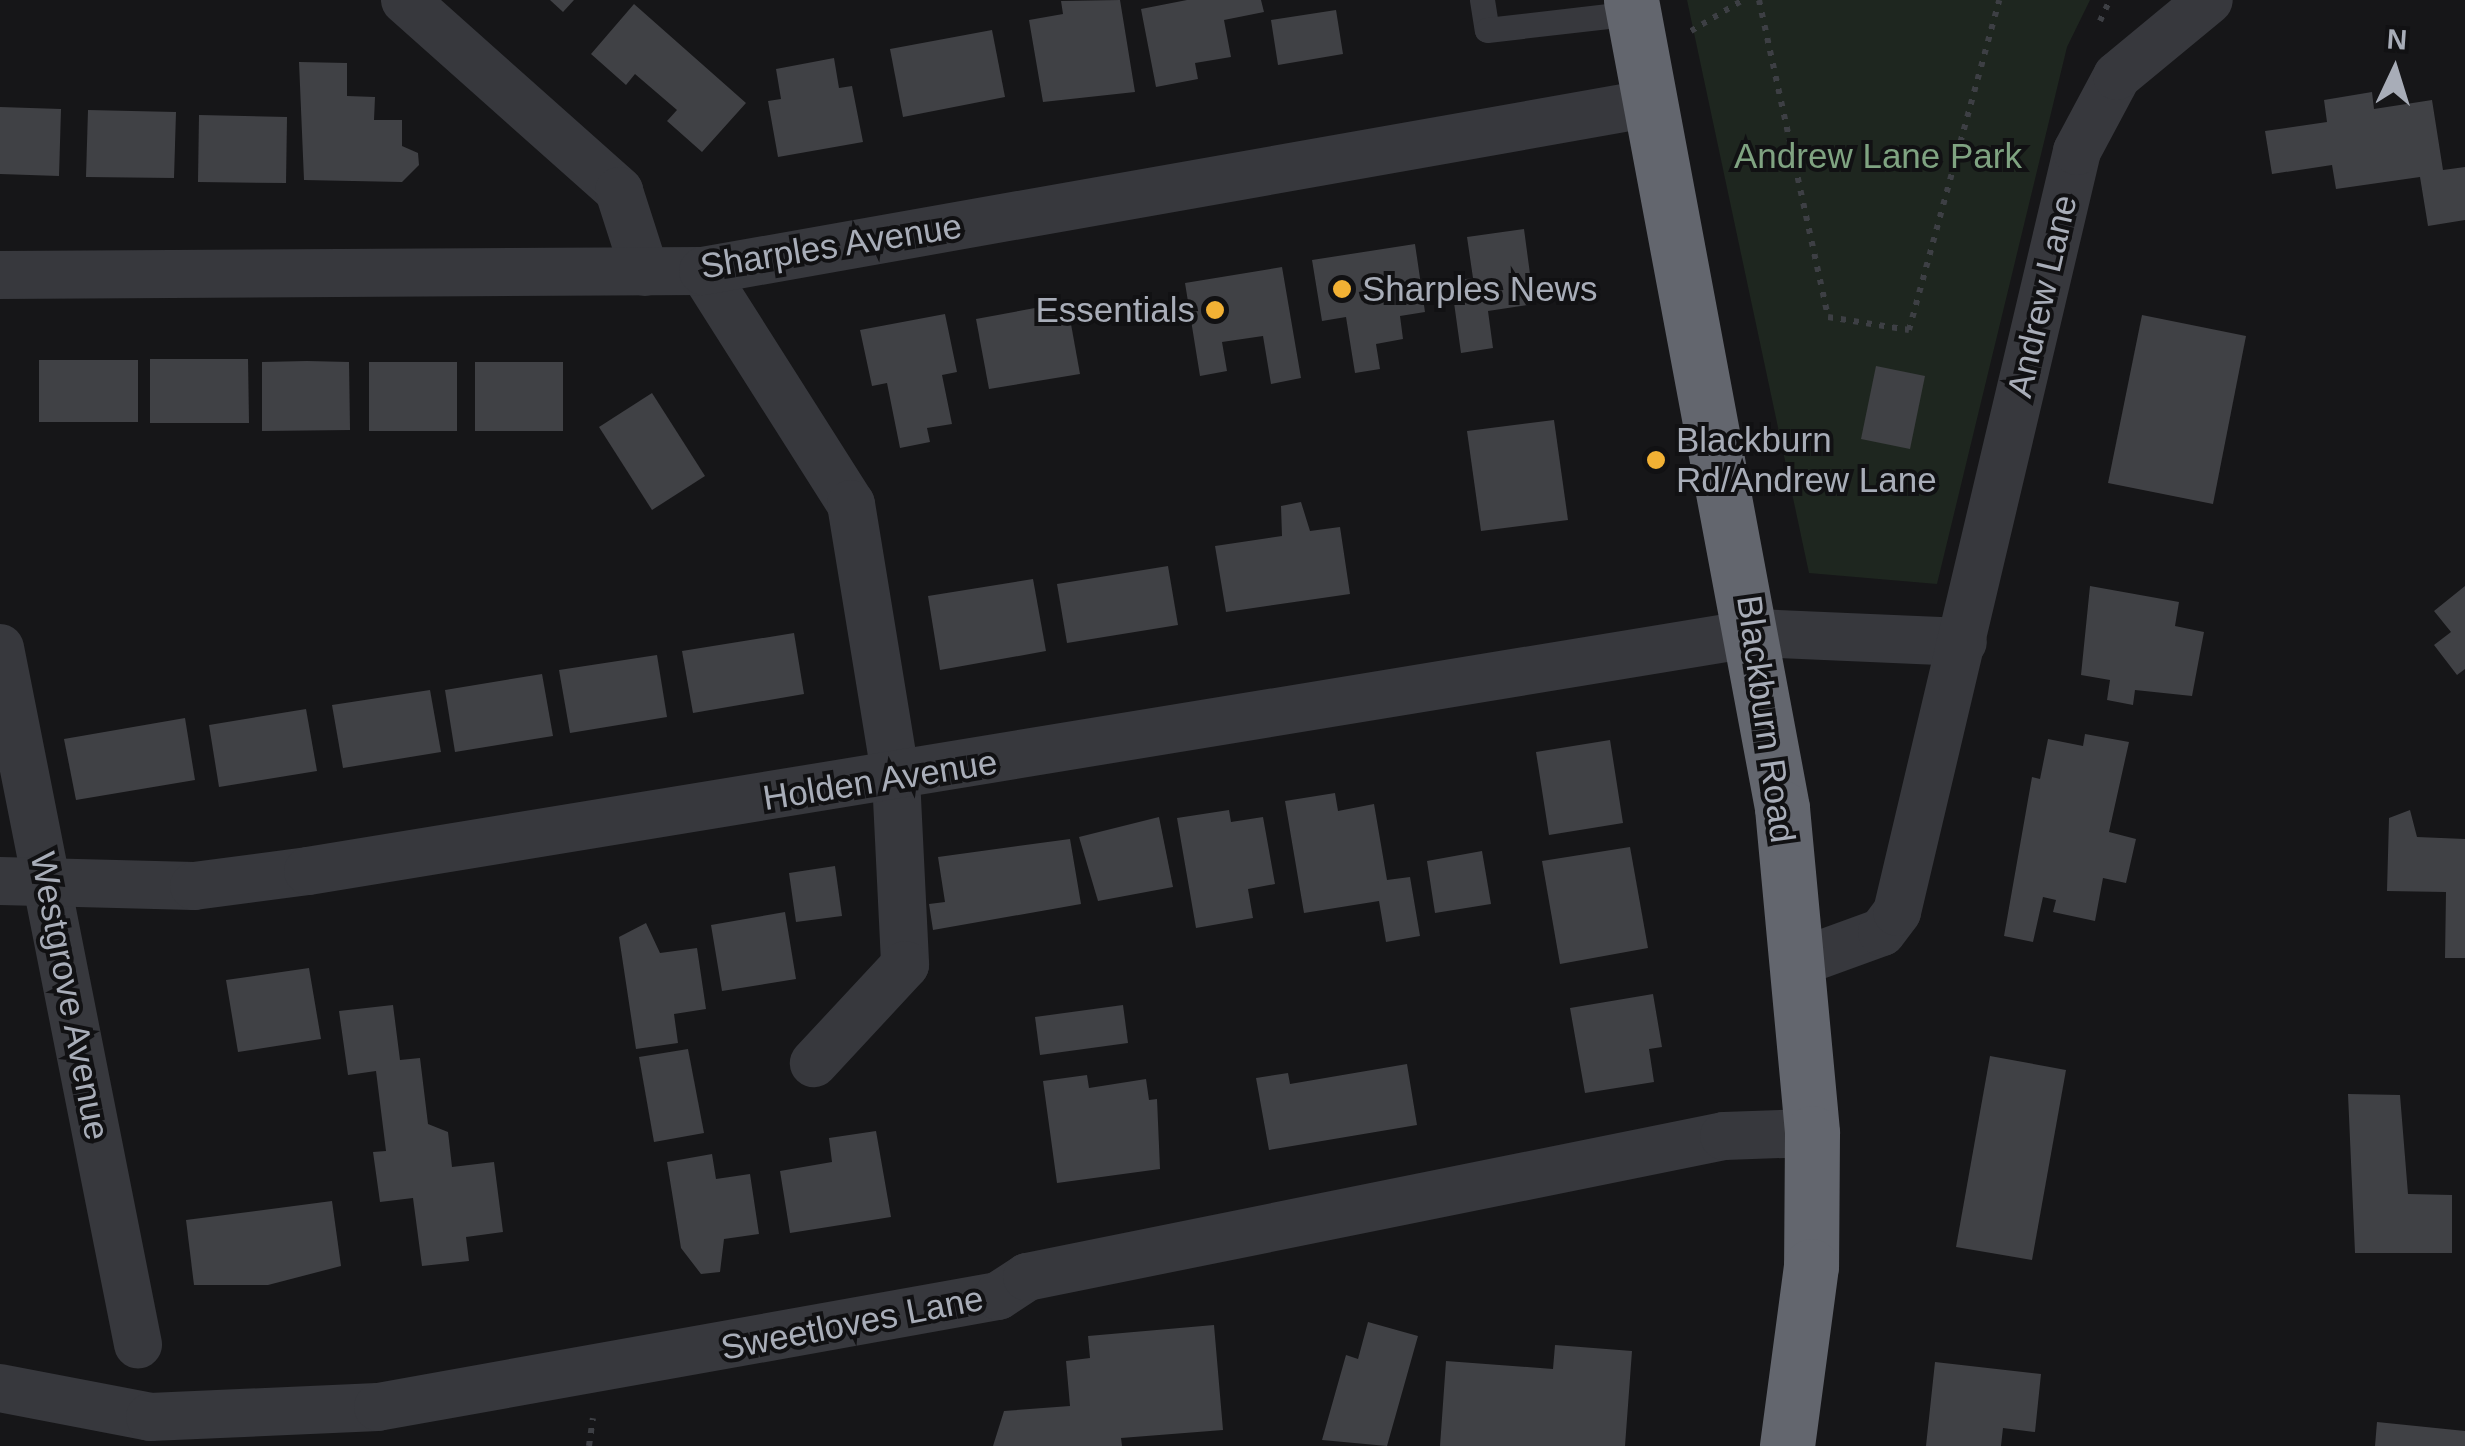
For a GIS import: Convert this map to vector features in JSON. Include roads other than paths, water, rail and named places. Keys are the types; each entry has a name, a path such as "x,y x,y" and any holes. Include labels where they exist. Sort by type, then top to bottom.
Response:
{"highway":[{"name":"Blackburn Road","path":"1632,7 1756,633 1797,963 1812,1133 1811,1266 1787,1446"}],"street":[{"path":"406,0 619,191 645,272"},
{"name":"Andrew Lane","path":"1797,963 1882,932 1897,912 2077,151 2117,76 2209,0"},
{"name":"Sharples Avenue","path":"0,274 703,270 1652,102"},
{"path":"703,270 852,504 896,778 905,965 814,1063"},
{"path":"1756,633 1963,642"},
{"name":"Holden Avenue","path":"0,881 194,886 896,778 1756,633"},
{"name":"Westgrove Avenue","path":"0,648 138,1344"},
{"name":"Sweetloves Lane","path":"0,1388 144,1432 360,1409 600,1371 998,1296 1026,1277 1724,1136 1812,1133"}],"lane":[{"path":"1482,0 1487,30 1632,7"}],"place":[{"name":"Sharples News","path":"1342,289"},
{"name":"Essentials","path":"1215,310"},
{"name":"Blackburn Rd/Andrew Lane","path":"1656,460"}],"park label":[{"name":"Andrew Lane Park","path":"1878,156"}]}
